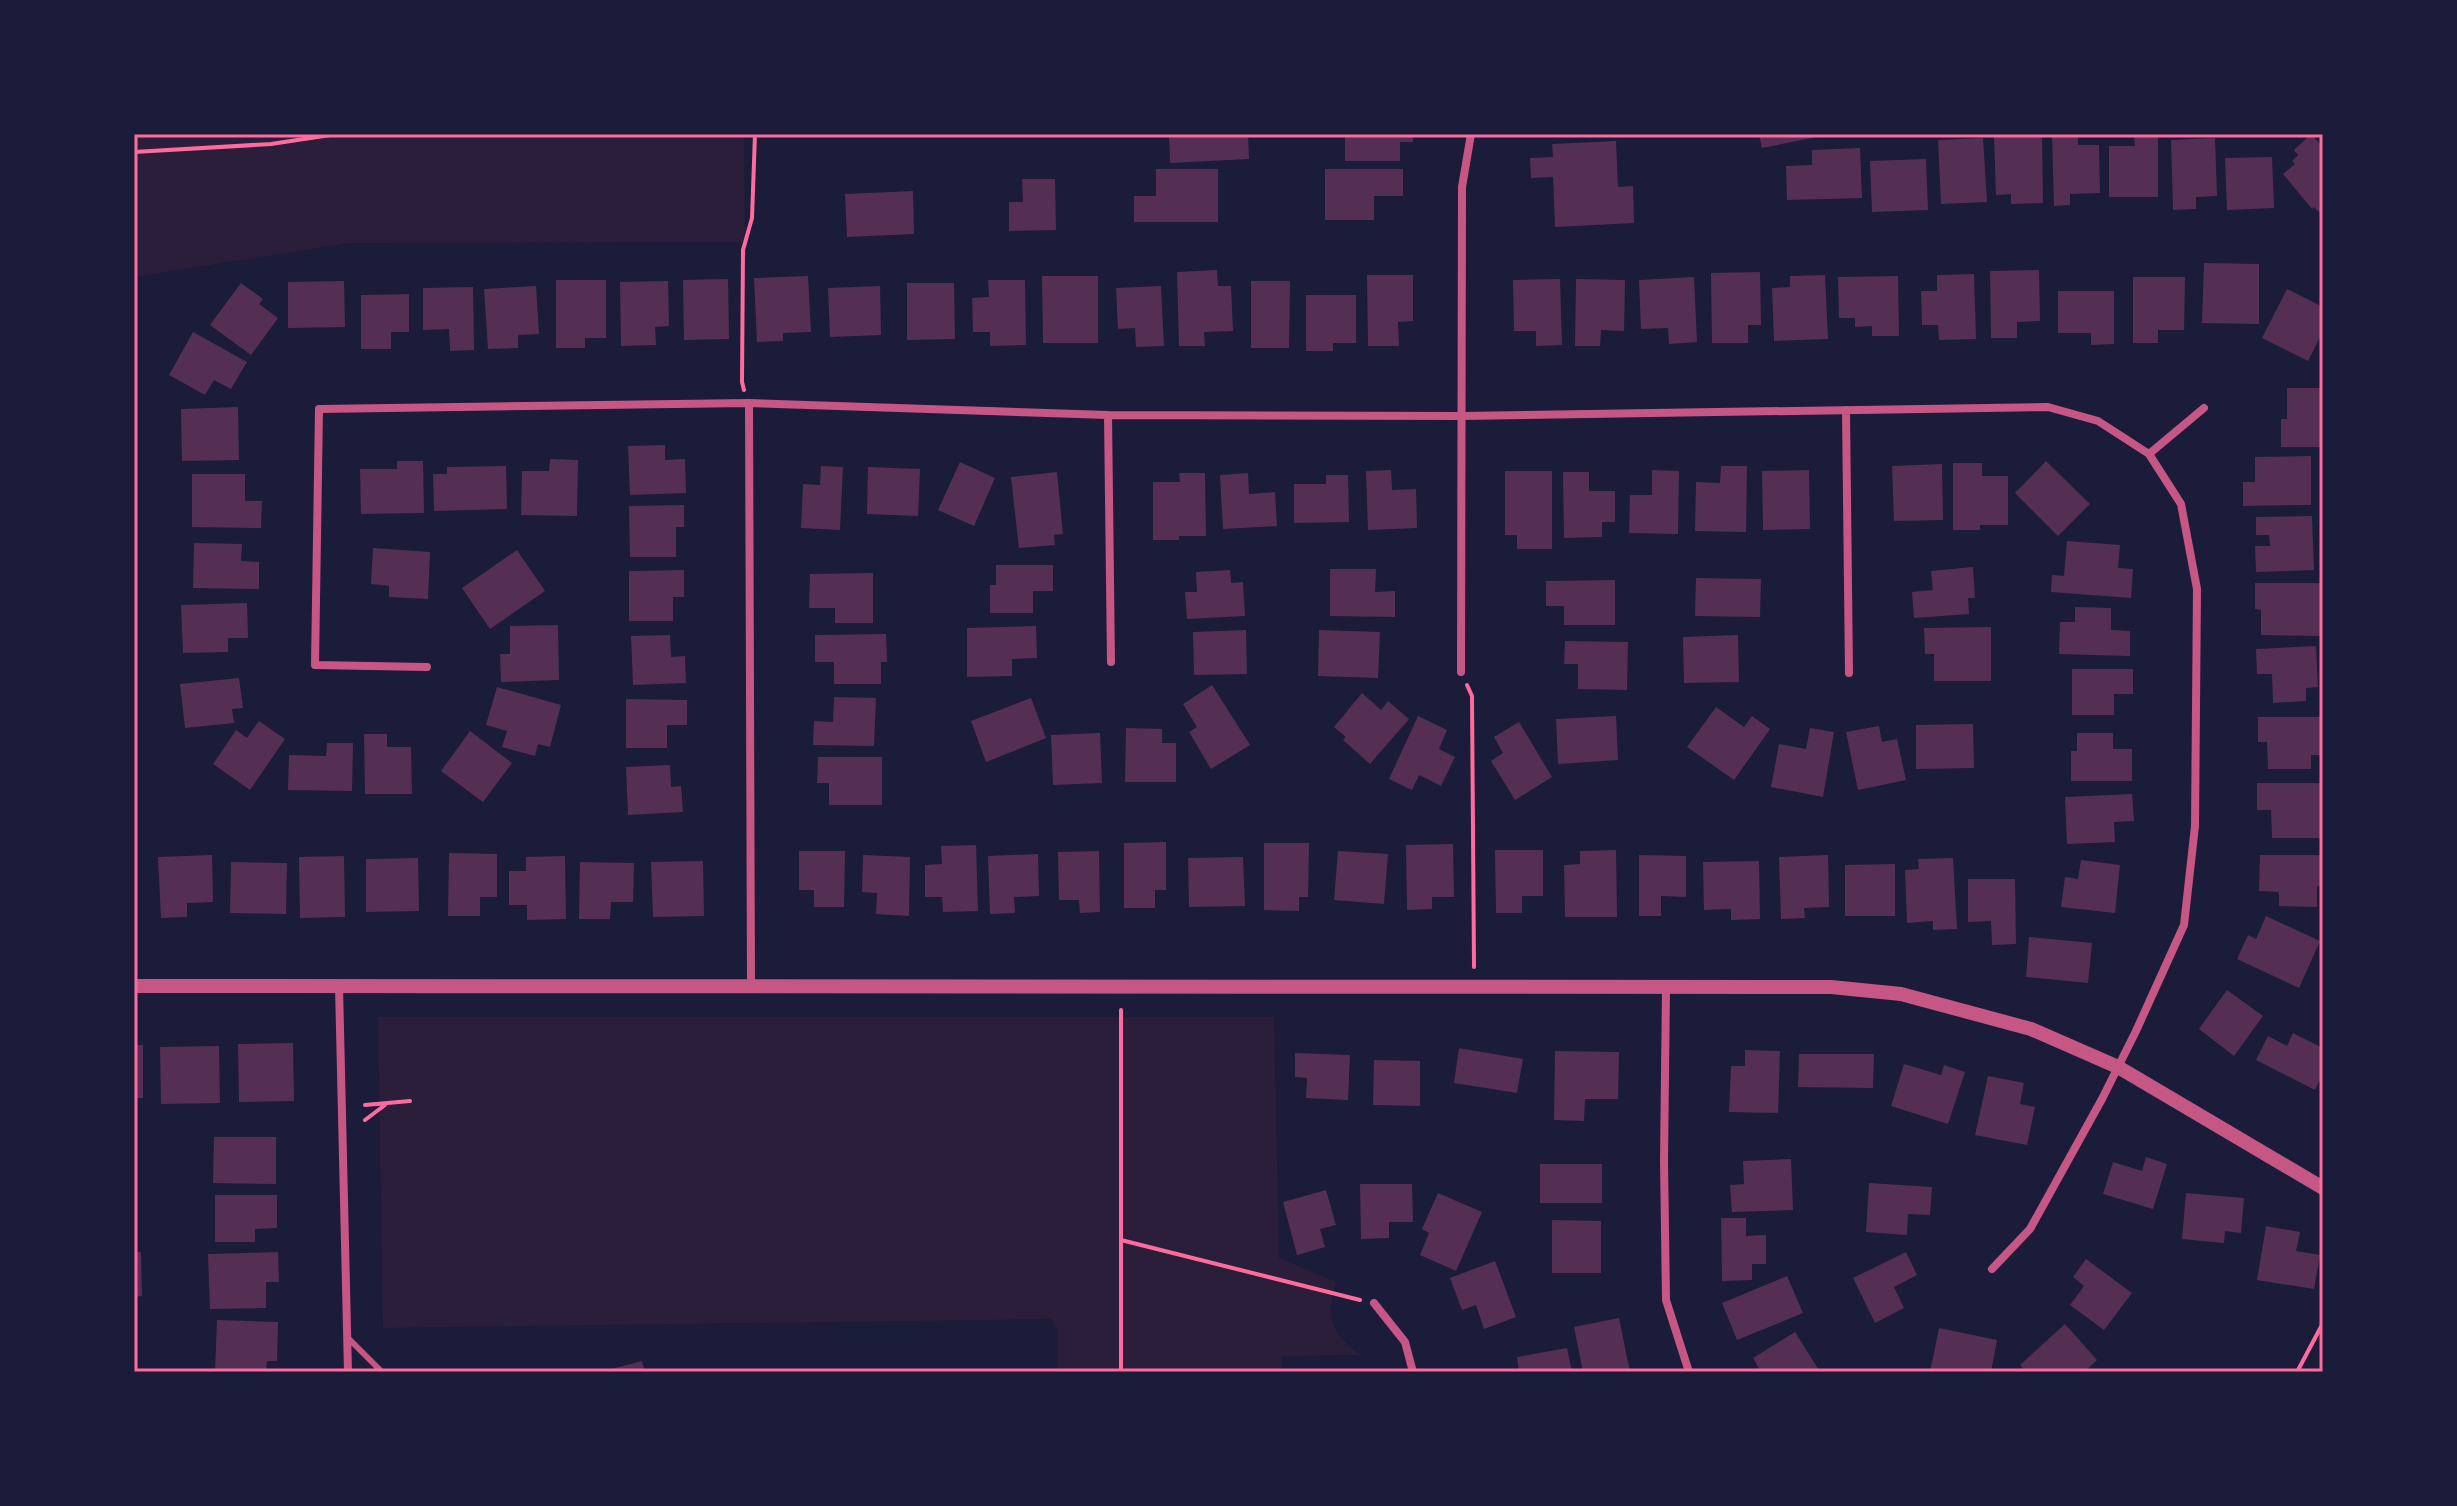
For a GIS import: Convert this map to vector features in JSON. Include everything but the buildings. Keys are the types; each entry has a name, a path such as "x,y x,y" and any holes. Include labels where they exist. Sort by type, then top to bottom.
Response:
{"street":[{"path":"1461,672 1462,187 1471,134"},
{"path":"749,403 751,986"},
{"path":"427,667 315,665 319,409 749,403 1108,415 1462,416 2048,407 2098,421 2149,454 2181,504 2197,589 2195,826 2184,925 2118,1067 2030,1229 1992,1269"},
{"path":"2149,454 2204,408"},
{"path":"1846,410 1849,673"},
{"path":"1108,415 1111,662"},
{"path":"134,986 1831,987 1901,994 2031,1029 2118,1067 2323,1188"},
{"path":"339,986 348,1372"},
{"path":"1666,987 1666,1300 1689,1372"},
{"path":"1374,1303 1405,1342 1413,1372"}],"lane":[{"path":"347,1337 382,1372"}],"path":[{"path":"134,152 271,144 337,134"},
{"path":"745,393 742,382 743,250 752,218 755,134"},
{"path":"1461,672 1472,696 1475,988"},
{"path":"1121,1010 1121,1372"},
{"path":"365,1105 410,1101"},
{"path":"365,1120 387,1103"},
{"path":"1121,1240 1374,1303"},
{"path":"2297,1372 2323,1323"}],"shaded area":[{"path":"134,134 744,134 745,242 350,243 134,277"},
{"path":"378,1017 1274,1017 1279,1258 1336,1282 1331,1305 1333,1324 1343,1340 1361,1355 1282,1356 1281,1372 1058,1372 1057,1330 1051,1319 383,1328"}]}
